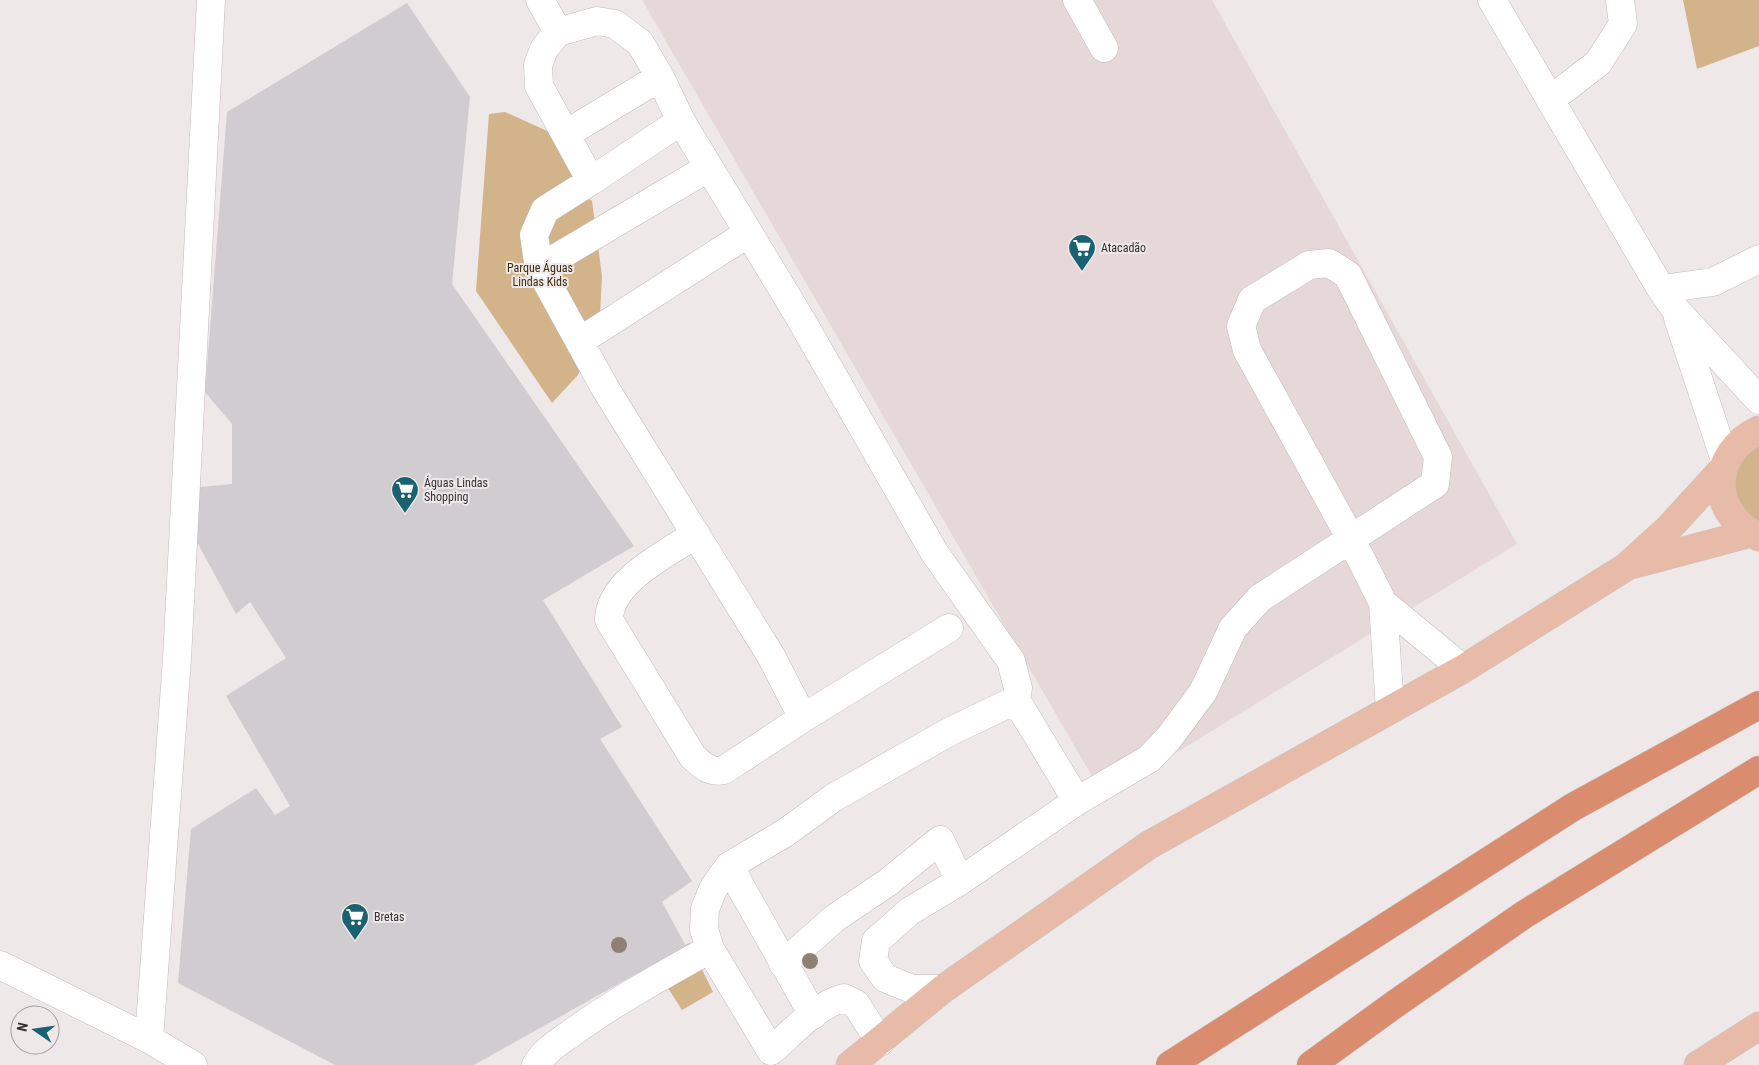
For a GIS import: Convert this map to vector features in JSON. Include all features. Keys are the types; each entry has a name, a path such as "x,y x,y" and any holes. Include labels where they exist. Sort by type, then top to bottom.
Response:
{"highway":[{"path":"1170,1065 1574,807 1758,705"},
{"path":"1311,1065 1525,914 1759,770"}],"main road":[{"path":"850,1065 943,989 1149,845 1463,668 1626,567 1668,530 1724,465 1739,441 1759,430"},
{"path":"1724,465 1721,485 1729,513 1739,525 1755,535"},
{"path":"1626,567 1755,535"},
{"path":"1698,1065 1759,1026"}],"street":[{"path":"149,1039 177,659 211,0"},
{"path":"540,0 558,32"},
{"path":"1077,0 1104,48"},
{"path":"1492,0 1668,299 1759,400"},
{"path":"1550,100 1598,63 1623,24 1620,0"},
{"path":"591,180 540,86 538,65 544,49 558,32 597,21 615,24 640,43 708,168 805,326 934,552 1011,661 1018,688 1016,700 1077,802"},
{"path":"566,134 660,77"},
{"path":"681,121 545,210 534,235 539,268 606,388 771,656 803,718"},
{"path":"539,268 708,168"},
{"path":"580,341 747,234"},
{"path":"1668,299 1713,282 1759,259"},
{"path":"943,989 912,989 885,978 874,961 876,941 910,911 960,881 1077,802 1139,767 1168,739 1203,692 1233,628 1260,598 1351,539 1435,484 1438,457 1348,275 1329,263 1309,265 1252,300 1241,326 1247,350 1351,539 1383,603 1390,709"},
{"path":"1668,299 1724,465"},
{"path":"696,534 626,582 609,610 609,620 693,757 708,770 714,772 724,770 803,718 949,628"},
{"path":"1383,603 1463,668"},
{"path":"880,1042 856,1004 844,998 823,1008 763,1058 710,949 704,929 705,909 713,889 729,866 785,833 834,798 891,764 1016,700"},
{"path":"783,964 835,918 887,883 940,840 960,881"},
{"path":"729,866 783,964 823,1008"},
{"path":"536,1065 543,1054 584,1024 642,986 710,949"},
{"path":"0,965 149,1039 192,1065"}],"shaded area":[{"name":"Atacadão","path":"642,0 1212,0 1517,544 1104,797"}],"green space":[{"path":"1683,0 1759,0 1759,46 1697,69"},
{"name":"Parque Águas Lindas Kids","path":"505,112 554,134 573,175 570,187 592,201 602,276 599,334 578,375 552,403 476,291 489,114"},
{"path":"1759,443 1759,528 1733,498 1733,469"},
{"path":"689,943 713,992 682,1010 654,966"}],"building":[{"name":"Águas Lindas Shopping","path":"407,3 470,97 452,284 634,546 543,600 622,727 600,739 692,881 662,902 686,946 474,1065 335,1065 178,983 191,829 256,788 275,815 290,806 226,696 286,658 250,602 236,614 197,542 200,487 232,484 232,424 205,392 227,112"}],"place":[{"name":"Atacadão","path":"1082,272"},
{"name":"Águas Lindas Shopping","path":"405,514"},
{"name":"Bretas","path":"355,941"}]}
